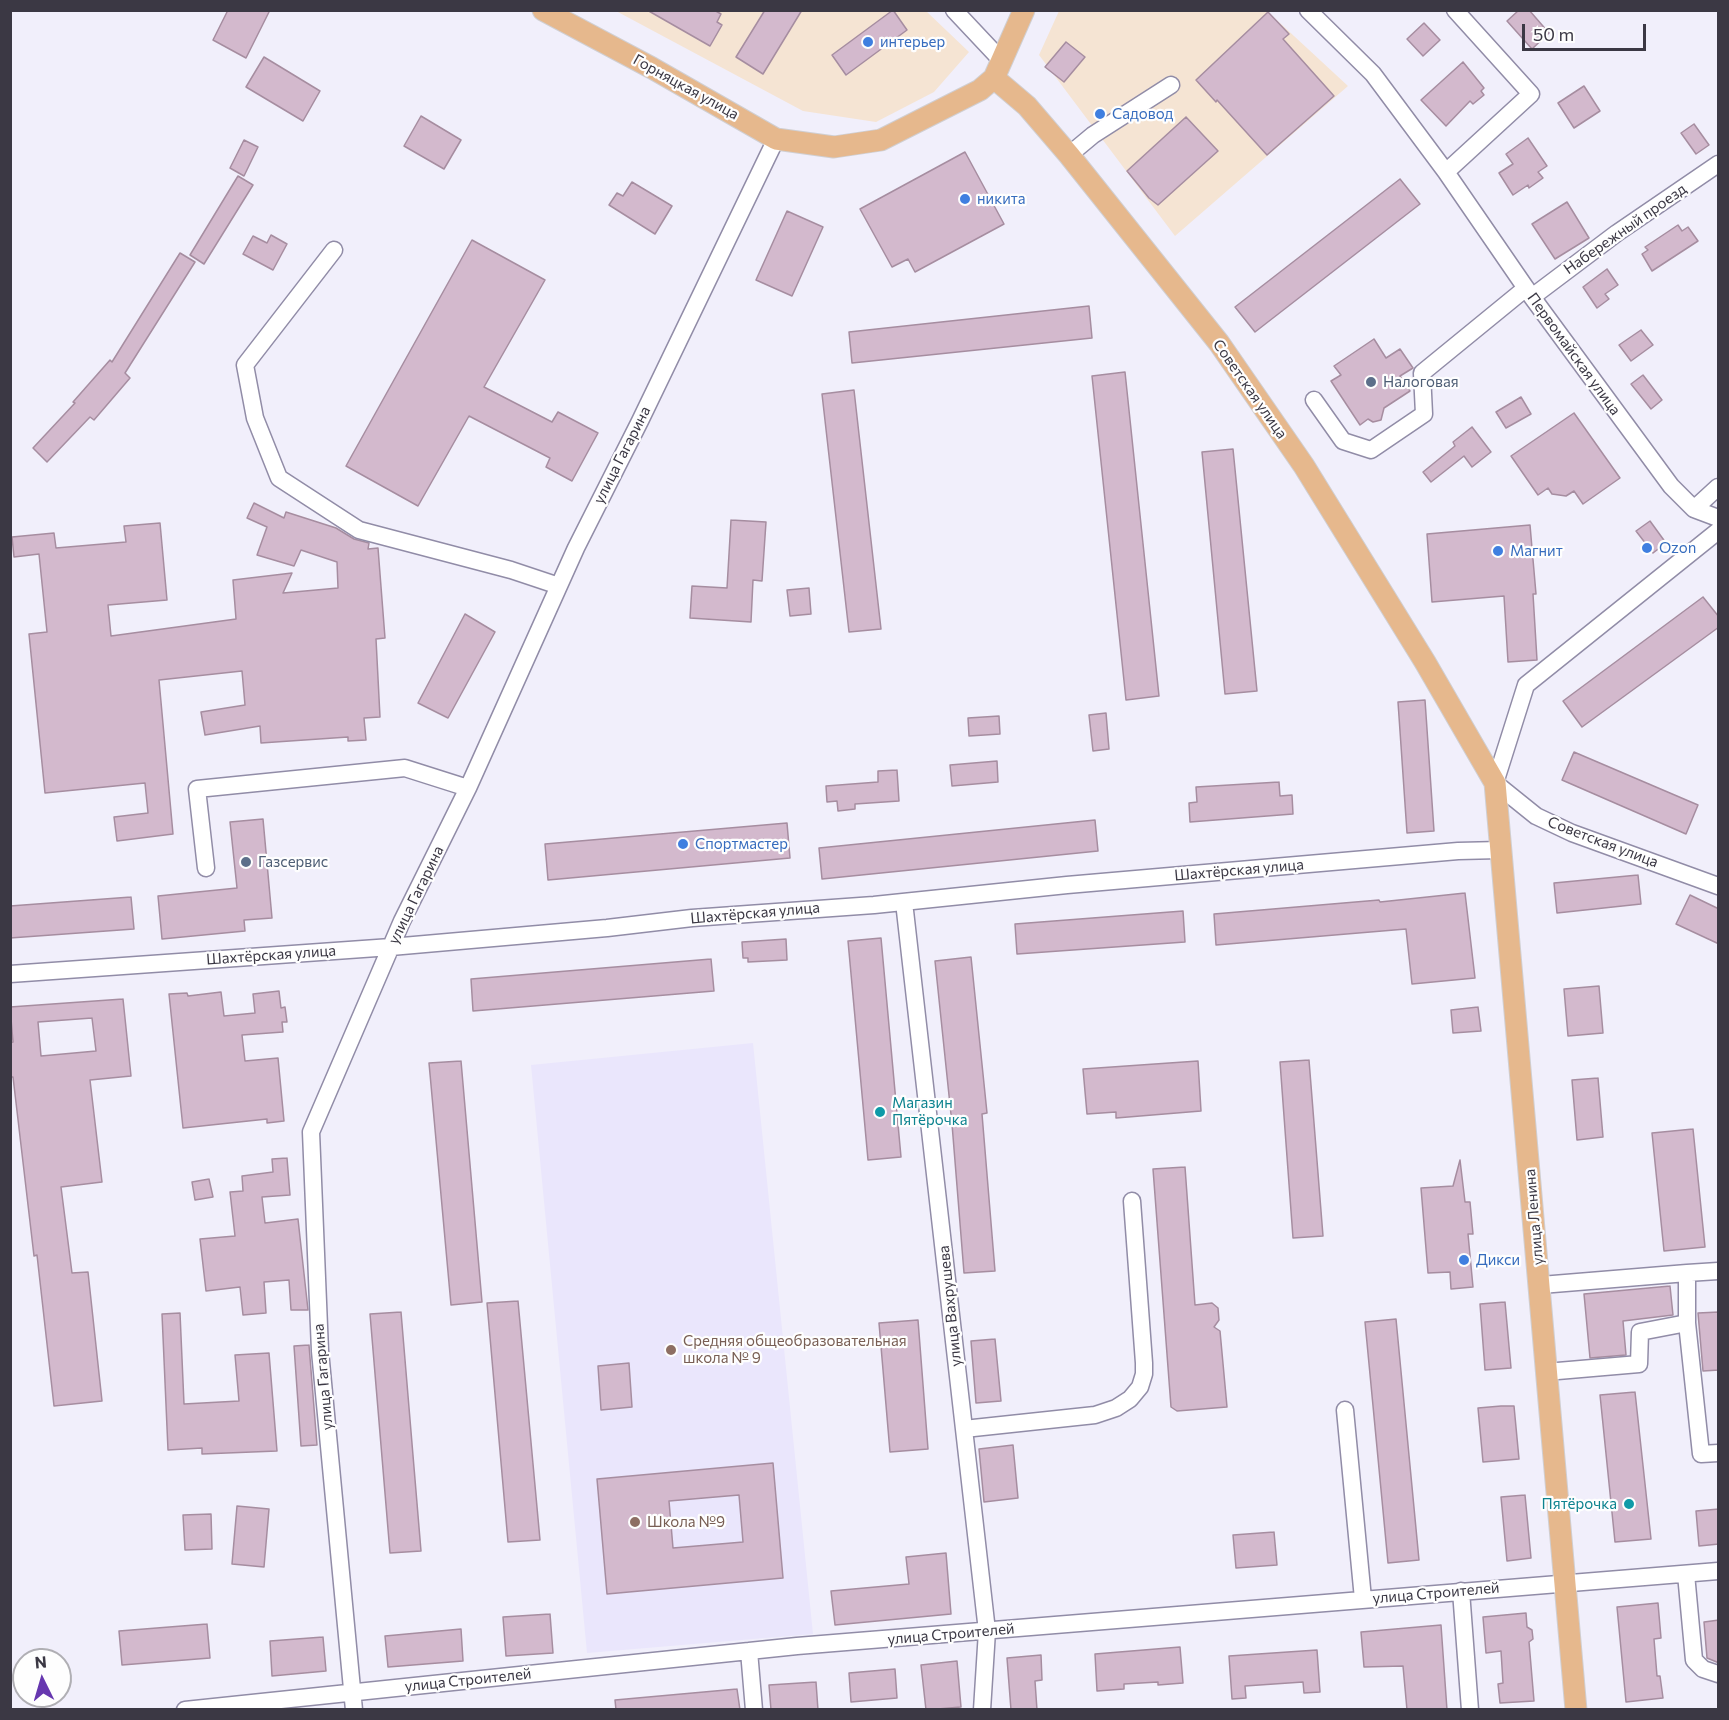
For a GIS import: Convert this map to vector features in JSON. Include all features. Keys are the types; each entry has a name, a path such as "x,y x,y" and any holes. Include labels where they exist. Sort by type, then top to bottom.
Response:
{"main road":[{"name":"Горняцкая улица","path":"543,10 777,139 834,147 881,140 980,90 998,69"},
{"path":"998,69 1024,10"},
{"name":"Советская улица","path":"998,69 1219,344 1298,457 1466,731"},
{"name":"улица Ленина","path":"1466,731 1496,783 1576,1710"}],"street":[{"name":"Советская улица","path":"954,10 998,69"},
{"name":"Первомайская улица","path":"1308,10 1373,74 1671,486 1694,509 1719,518"},
{"path":"1446,172 1531,94 1455,10"},
{"path":"1069,155 1093,135 1171,85"},
{"name":"улица Гагарина","path":"354,1710 320,1351 311,1132 391,947 468,788 559,586 777,139"},
{"name":"Набережный проезд","path":"1314,400 1343,441 1371,450 1424,414 1422,373 1529,292 1719,164"},
{"path":"334,250 245,365 255,418 279,478 359,530 511,570 559,586"},
{"path":"1694,509 1719,487"},
{"path":"1496,783 1526,686 1719,531"},
{"path":"206,868 197,789 405,768 468,788"},
{"name":"Советская улица","path":"1496,783 1536,816 1572,833 1719,886"},
{"name":"Шахтёрская улица","path":"10,974 391,947 794,909 904,902 1079,884 1500,849"},
{"name":"улица Вахрушева","path":"904,902 987,1631 982,1710"},
{"path":"964,1429 1095,1415 1116,1408 1130,1399 1140,1387 1144,1374 1144,1363 1132,1201"},
{"path":"1540,1285 1719,1271"},
{"path":"1687,1273 1687,1323 1701,1454 1719,1453"},
{"path":"1546,1372 1639,1364 1640,1332 1687,1323"},
{"path":"1344,1410 1363,1599"},
{"name":"улица Строителей","path":"185,1710 749,1651 1719,1571"},
{"path":"1686,1574 1694,1660 1703,1669 1719,1674"},
{"path":"1461,1591 1470,1710"},
{"path":"749,1651 754,1710"}],"shaded area":[{"path":"616,11 926,11 969,52 934,92 876,122 803,111"},
{"path":"1059,11 1267,11 1348,86 1175,236 1039,55"},
{"name":"Средняя общеобразовательная школа № 9","path":"753,1043 813,1634 587,1653 531,1065"}],"building":[{"path":"228,10 270,10 246,58 213,40"},
{"path":"647,10 714,10 721,14 717,22 722,25 710,46"},
{"path":"765,10 802,10 763,74 736,57"},
{"path":"893,10 907,30 846,75 832,55"},
{"path":"1519,10 1529,10 1549,33 1532,49 1507,21"},
{"path":"1268,12 1289,34 1283,39 1334,96 1267,155 1196,80"},
{"path":"1424,23 1440,40 1423,56 1407,39"},
{"path":"1066,42 1085,57 1064,82 1045,67"},
{"path":"264,57 320,91 303,121 246,87"},
{"path":"1463,62 1484,88 1481,91 1484,95 1473,104 1470,101 1446,126 1421,100"},
{"path":"1584,86 1600,111 1574,128 1558,103"},
{"path":"421,116 461,140 444,169 404,146"},
{"path":"1186,117 1218,151 1158,205 1149,198 1127,171"},
{"path":"1694,124 1709,145 1696,154 1681,133"},
{"path":"1528,138 1547,166 1538,172 1543,178 1513,195 1499,173 1513,164 1506,154"},
{"path":"244,140 258,147 244,176 230,168"},
{"path":"965,152 1004,224 915,272 908,259 892,267 860,209"},
{"path":"238,176 253,185 204,264 190,255"},
{"path":"1400,179 1420,204 1255,332 1235,307"},
{"path":"632,182 672,206 655,234 609,205 617,193 623,196"},
{"path":"1567,202 1589,238 1555,259 1532,224"},
{"path":"787,211 823,227 792,296 756,280"},
{"path":"1678,225 1682,231 1688,227 1698,241 1652,271 1642,254 1648,250 1645,247"},
{"path":"271,235 287,244 273,270 243,254 253,236 267,243"},
{"path":"472,240 545,280 484,387 552,422 558,412 598,433 572,481 546,467 550,458 469,416 418,506 346,466"},
{"path":"180,253 195,262 125,373 130,378 94,420 90,417 47,462 33,448 75,403 73,402 110,360 112,362"},
{"path":"1607,269 1618,285 1605,294 1609,299 1597,308 1583,287"},
{"path":"1089,306 1092,338 852,363 849,332"},
{"path":"1641,330 1653,345 1631,361 1619,345"},
{"path":"1374,339 1386,358 1400,349 1413,368 1400,376 1410,391 1384,408 1381,420 1373,422 1368,419 1360,425 1331,381 1341,375 1334,366"},
{"path":"1125,372 1159,696 1126,700 1092,376"},
{"path":"1643,375 1662,400 1651,409 1631,384"},
{"path":"854,390 881,629 849,632 822,394"},
{"path":"1521,397 1531,414 1506,428 1496,412"},
{"path":"1574,413 1620,478 1583,504 1574,491 1566,496 1552,494 1548,488 1538,495 1511,456"},
{"path":"1472,427 1491,452 1472,467 1464,456 1431,482 1423,472 1455,446 1453,442"},
{"path":"1233,449 1257,691 1225,694 1202,452"},
{"path":"254,503 284,518 286,512 336,528 354,539 369,543 368,549 378,548 385,638 376,639 380,717 364,718 366,740 348,741 348,737 261,743 260,726 205,735 201,712 245,705 242,671 159,680 173,834 117,841 114,817 148,813 145,783 45,793 29,634 47,632 39,554 14,557 12,537 54,533 56,548 126,542 124,526 160,523 167,600 108,605 111,636 236,619 233,580 292,573 283,593 338,588 337,562 301,550 294,566 257,555 267,527 247,518"},
{"path":"731,520 766,522 762,581 753,580 751,622 690,618 692,586 727,588"},
{"path":"1650,521 1666,543 1653,553 1636,531"},
{"path":"1530,525 1536,594 1533,594 1537,660 1508,662 1504,596 1432,602 1427,534"},
{"path":"809,588 811,614 790,616 787,590"},
{"path":"1703,597 1719,617 1719,627 1582,727 1563,701"},
{"path":"465,614 495,632 448,718 418,703"},
{"path":"1425,700 1434,831 1407,833 1398,702"},
{"path":"1106,713 1109,749 1093,751 1089,715"},
{"path":"999,716 1000,734 969,736 968,718"},
{"path":"1574,752 1698,805 1686,834 1562,780"},
{"path":"997,761 998,782 952,786 950,765"},
{"path":"897,770 899,801 855,804 855,809 838,811 837,801 827,802 826,786 878,782 878,771"},
{"path":"1279,782 1280,796 1292,795 1293,814 1190,822 1189,803 1197,802 1196,787"},
{"path":"263,819 272,918 244,920 245,931 162,939 158,896 237,888 230,822"},
{"path":"1095,820 1098,851 822,879 819,848"},
{"path":"787,823 790,858 548,880 545,844"},
{"path":"1638,875 1641,904 1557,913 1554,883"},
{"path":"1465,893 1475,978 1412,984 1406,929 1216,945 1214,914 1379,900 1380,902"},
{"path":"1690,895 1719,909 1719,944 1676,924"},
{"path":"131,897 134,929 10,938 10,906"},
{"path":"1183,911 1185,942 1017,954 1015,924"},
{"path":"881,938 901,1157 868,1160 848,941"},
{"path":"786,939 787,960 748,962 748,958 743,958 742,942"},
{"path":"971,957 987,1113 982,1114 995,1271 964,1273 952,1124 935,961"},
{"path":"711,959 714,991 473,1011 471,979"},
{"path":"1599,986 1603,1033 1568,1036 1564,989"},
{"path":"279,991 281,1008 285,1007 287,1022 282,1022 283,1032 242,1035 245,1061 278,1058 284,1121 267,1123 267,1119 183,1128 169,994 187,993 188,996 221,992 224,1016 255,1013 253,994"},
{"path":"123,999 131,1076 90,1080 102,1182 61,1187 72,1273 88,1272 102,1401 54,1406 37,1255 34,1256 13,1077 10,1077 10,1043 13,1042 10,1007","holes":["92,1018 96,1051 41,1056 38,1022"]},
{"path":"1478,1007 1481,1031 1453,1033 1451,1010"},
{"path":"1309,1060 1323,1236 1293,1238 1280,1062"},
{"path":"461,1061 482,1302 451,1305 429,1063"},
{"path":"1198,1061 1201,1111 1116,1118 1116,1112 1087,1114 1083,1069"},
{"path":"1598,1078 1603,1137 1577,1140 1572,1080"},
{"path":"1693,1129 1705,1247 1664,1251 1652,1133"},
{"path":"287,1158 290,1195 262,1197 265,1223 298,1219 308,1310 291,1310 289,1280 264,1282 266,1313 243,1315 240,1287 206,1291 200,1239 235,1236 230,1192 243,1191 242,1176 273,1172 272,1159"},
{"path":"1460,1160 1465,1202 1470,1202 1473,1234 1468,1234 1473,1287 1451,1289 1450,1272 1428,1273 1421,1188 1453,1186"},
{"path":"1185,1167 1195,1305 1212,1303 1218,1308 1219,1320 1214,1327 1220,1331 1227,1407 1177,1411 1171,1407 1153,1169"},
{"path":"209,1179 213,1197 195,1200 192,1182"},
{"path":"1670,1286 1673,1315 1623,1321 1626,1355 1590,1358 1584,1294"},
{"path":"518,1301 540,1540 508,1542 487,1303"},
{"path":"1505,1302 1511,1368 1485,1370 1480,1304"},
{"path":"401,1312 421,1551 390,1553 370,1314"},
{"path":"1719,1312 1719,1370 1703,1371 1698,1313"},
{"path":"180,1313 184,1404 239,1401 235,1355 269,1353 277,1451 202,1454 202,1448 168,1450 162,1314"},
{"path":"1396,1319 1419,1560 1388,1563 1365,1322"},
{"path":"918,1320 928,1449 890,1452 879,1323"},
{"path":"995,1339 1001,1401 976,1403 971,1341"},
{"path":"309,1345 317,1445 301,1446 294,1346"},
{"path":"629,1363 632,1407 601,1410 598,1366"},
{"path":"1635,1392 1651,1539 1615,1542 1600,1395"},
{"path":"1514,1406 1519,1459 1483,1462 1478,1408"},
{"path":"1013,1445 1018,1498 984,1502 979,1449"},
{"name":"Школа №9","path":"773,1463 783,1578 607,1594 597,1479","holes":["739,1495 743,1542 673,1548 669,1501"]},
{"path":"1525,1495 1531,1558 1507,1561 1501,1497"},
{"path":"237,1506 269,1509 264,1567 232,1564"},
{"path":"1719,1509 1719,1544 1699,1546 1696,1511"},
{"path":"211,1514 212,1549 185,1550 183,1515"},
{"path":"1274,1532 1277,1565 1236,1568 1233,1535"},
{"path":"946,1553 951,1614 835,1625 831,1591 909,1584 906,1557"},
{"path":"1658,1603 1661,1638 1654,1639 1657,1676 1660,1676 1663,1698 1626,1702 1617,1607"},
{"path":"1526,1613 1527,1627 1532,1630 1533,1639 1529,1642 1534,1701 1500,1703 1498,1684 1503,1683 1501,1651 1486,1653 1483,1617"},
{"path":"550,1614 553,1653 506,1656 503,1617"},
{"path":"1719,1620 1719,1663 1707,1658 1704,1622"},
{"path":"207,1624 210,1658 122,1665 119,1631"},
{"path":"1441,1625 1447,1710 1407,1710 1403,1666 1364,1667 1361,1632"},
{"path":"461,1629 463,1661 388,1667 385,1636"},
{"path":"323,1637 326,1671 272,1676 270,1641"},
{"path":"1180,1647 1183,1683 1124,1684 1124,1689 1097,1691 1095,1654"},
{"path":"1317,1650 1320,1692 1304,1693 1303,1682 1245,1686 1246,1698 1232,1699 1229,1656"},
{"path":"1041,1655 1042,1680 1035,1681 1037,1710 1011,1710 1007,1658"},
{"path":"957,1661 961,1707 926,1710 921,1665"},
{"path":"895,1669 897,1698 851,1702 849,1673"},
{"path":"816,1682 818,1710 771,1710 769,1685"},
{"path":"737,1689 740,1710 616,1710 615,1700"}],"place":[{"name":"интерьер","path":"868,42"},
{"name":"Садовод","path":"1100,114"},
{"name":"никита","path":"965,199"},
{"name":"Налоговая","path":"1371,382"},
{"name":"Ozon","path":"1647,548"},
{"name":"Магнит","path":"1498,551"},
{"name":"Спортмастер","path":"683,844"},
{"name":"Газсервис","path":"246,862"},
{"name":"Магазин Пятёрочка","path":"880,1112"},
{"name":"Дикси","path":"1464,1260"},
{"name":"Средняя общеобразовательная школа № 9","path":"671,1350"},
{"name":"Пятёрочка","path":"1629,1504"},
{"name":"Школа №9","path":"635,1522"}]}
